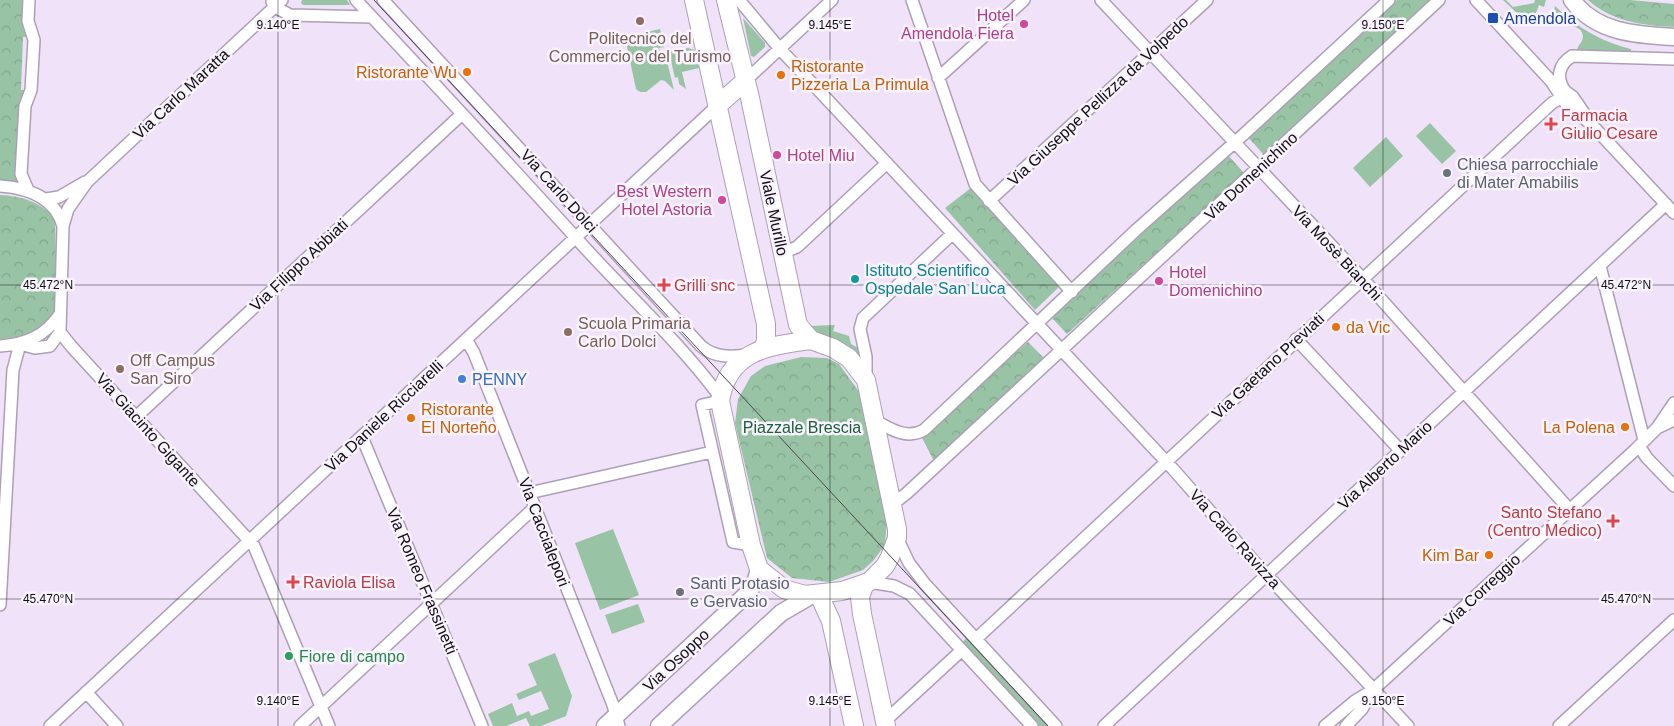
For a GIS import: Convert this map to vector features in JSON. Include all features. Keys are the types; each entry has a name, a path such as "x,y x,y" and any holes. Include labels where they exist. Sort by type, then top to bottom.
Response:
{"main road":[{"name":"Viale Murillo","path":"694,0 766,324 766,342 761,350"},
{"name":"Viale Murillo","path":"726,0 798,325 811,340"},
{"path":"717,106 745,81"},
{"path":"811,340 833,348 849,358 866,380 892,504 897,538 885,566 867,582 842,591 815,595 797,594 784,589 759,569 751,545 721,400 727,380 735,366 761,350 811,340"},
{"path":"867,582 860,597 862,614 886,724"},
{"path":"815,595 831,621 854,726"}],"street":[{"path":"28,190 21,174 25,106 31,90 34,40 28,21 29,0"},
{"name":"Via Carlo Dolci","path":"356,0 704,373 721,400"},
{"path":"276,2 290,15 372,17 384,0"},
{"name":"Via Carlo Dolci","path":"384,0 589,225 707,351 721,356 761,350"},
{"path":"739,0 780,49"},
{"path":"745,81 832,0"},
{"path":"912,0 975,184 1072,292"},
{"path":"938,78 1024,0"},
{"name":"Via Mosè Bianchi","path":"1101,0 1362,278 1569,509"},
{"name":"Via Giuseppe Pellizza da Volpedo","path":"989,201 1207,0"},
{"path":"874,420 891,430 907,435 924,430 1135,231 1234,143 1389,0"},
{"name":"Via Domenichino","path":"892,504 907,493 1062,352 1440,0"},
{"path":"1476,0 1674,213"},
{"path":"1572,0 1588,16 1608,27 1638,35 1674,36"},
{"name":"Via Carlo Maratta","path":"60,314 64,226 68,209 87,182 276,2"},
{"name":"Via Carlo Ravizza","path":"780,49 1166,461 1266,574 1408,726"},
{"path":"1564,96 1560,81 1560,71 1563,63 1572,56 1669,58"},
{"name":"Via Gaetano Previati","path":"976,639 1362,278 1552,103 1564,96"},
{"name":"Via Daniele Ricciarelli","path":"50,726 717,106"},
{"name":"Via Filippo Abbiati","path":"136,416 462,114"},
{"path":"782,253 797,247 887,163"},
{"name":"Via Carlo Maratta","path":"46,199 58,197 87,182"},
{"path":"0,186 28,190 46,199 58,214 64,226"},
{"name":"Via Alberto Mario","path":"1104,726 1666,204"},
{"path":"866,380 866,357 860,329 863,318 952,234"},
{"path":"1600,266 1647,458 1674,486"},
{"path":"20,344 35,348 50,346 60,332 60,314"},
{"path":"0,346 20,344 43,334 60,314"},
{"name":"Via Giacinto Gigante","path":"60,332 249,540 257,553 329,726"},
{"name":"Via Caccialepori","path":"466,339 474,353 529,493 614,722"},
{"path":"1296,339 1400,450"},
{"path":"0,606 13,370 20,344"},
{"path":"721,400 702,405 733,542 751,545"},
{"name":"Via Correggio","path":"1325,726 1337,715 1373,690 1642,443 1673,409"},
{"name":"Via Correggio","path":"1657,428 1674,420"},
{"name":"Via Romeo Frassinetti","path":"362,437 482,726"},
{"path":"529,493 712,452"},
{"path":"300,726 534,508"},
{"path":"897,538 915,572 1056,726"},
{"name":"Via Osoppo","path":"614,722 748,593 756,580 759,569"},
{"path":"867,582 906,591 1032,726"},
{"path":"659,726 781,613 815,595"},
{"path":"1559,726 1674,620"},
{"path":"886,724 962,650"},
{"name":"Via Correggio","path":"1337,715 1344,716 1347,725 1362,709 1373,690"},
{"path":"86,692 117,726"}],"green space":[{"path":"0,0 26,0 30,37 23,37 21,90 28,90 20,101 17,170 21,187 0,183"},
{"path":"302,0 347,0 350,5 303,5 301,3"},
{"path":"1397,0 1434,0 1264,155 1247,136"},
{"path":"1503,0 1506,0 1513,7 1534,3 1535,0 1546,0 1544,7 1539,5 1534,18 1518,14"},
{"path":"1588,0 1630,0 1674,4 1674,27 1650,25 1617,18"},
{"path":"1555,6 1590,33 1631,49 1631,51 1577,51 1583,38 1582,32 1576,27 1556,20"},
{"path":"743,18 765,43 765,47 754,57 751,56"},
{"path":"660,29 664,47 659,48 660,54 665,53 674,90 665,81 661,80 646,92 640,92 636,89 625,37"},
{"path":"688,48 695,50 699,68 682,72 686,89 679,84 678,77 675,78 669,52"},
{"path":"1430,123 1456,151 1442,164 1416,136"},
{"path":"1386,137 1403,156 1370,187 1353,168"},
{"path":"1228,155 1244,173 1067,334 1051,317"},
{"path":"972,187 1059,287 1035,310 945,208"},
{"path":"0,195 16,197 38,204 55,220 57,302 51,319 33,335 0,343"},
{"path":"807,321 809,326 835,325 833,331 849,336 851,344 860,349 859,357 820,338 803,322"},
{"path":"1028,342 1044,358 934,461 921,436"},
{"name":"Piazzale Brescia","path":"801,357 827,358 839,364 860,393 887,519 885,545 873,561 863,570 829,582 792,578 767,558 735,423 738,399 751,376 765,366"},
{"path":"613,529 639,595 600,610 575,543"},
{"path":"638,604 645,622 612,634 605,615"},
{"path":"969,636 1051,726 1039,726 960,644"},
{"path":"555,653 572,696 566,716 541,726 530,726 526,718 506,726 493,726 488,714 512,703 517,716 529,711 531,716 549,709 541,691 519,700 516,694 537,685 528,664"}],"tram line":[{"path":"374,0 1048,726"}],"place":[{"name":"Amendola","path":"1493,18"},
{"name":"Politecnico del Commercio e del Turismo","path":"640,21"},
{"name":"Hotel Amendola Fiera","path":"1024,24"},
{"name":"Ristorante Wu","path":"467,72"},
{"name":"Ristorante Pizzeria La Primula","path":"781,75"},
{"name":"Farmacia Giulio Cesare","path":"1551,124"},
{"name":"Hotel Miu","path":"777,155"},
{"name":"Chiesa parrocchiale di Mater Amabilis","path":"1447,173"},
{"name":"Best Western Hotel Astoria","path":"722,200"},
{"name":"Istituto Scientifico Ospedale San Luca","path":"855,279"},
{"name":"Hotel Domenichino","path":"1159,281"},
{"name":"Grilli snc","path":"664,285"},
{"name":"da Vic","path":"1336,327"},
{"name":"Scuola Primaria Carlo Dolci","path":"568,332"},
{"name":"Off Campus San Siro","path":"120,369"},
{"name":"PENNY","path":"462,379"},
{"name":"Ristorante El Norteño","path":"411,418"},
{"name":"La Polena","path":"1625,427"},
{"name":"Santo Stefano (Centro Medico)","path":"1613,521"},
{"name":"Kim Bar","path":"1489,555"},
{"name":"Raviola Elisa","path":"293,582"},
{"name":"Santi Protasio e Gervasio","path":"680,592"},
{"name":"Fiore di campo","path":"289,656"}]}
